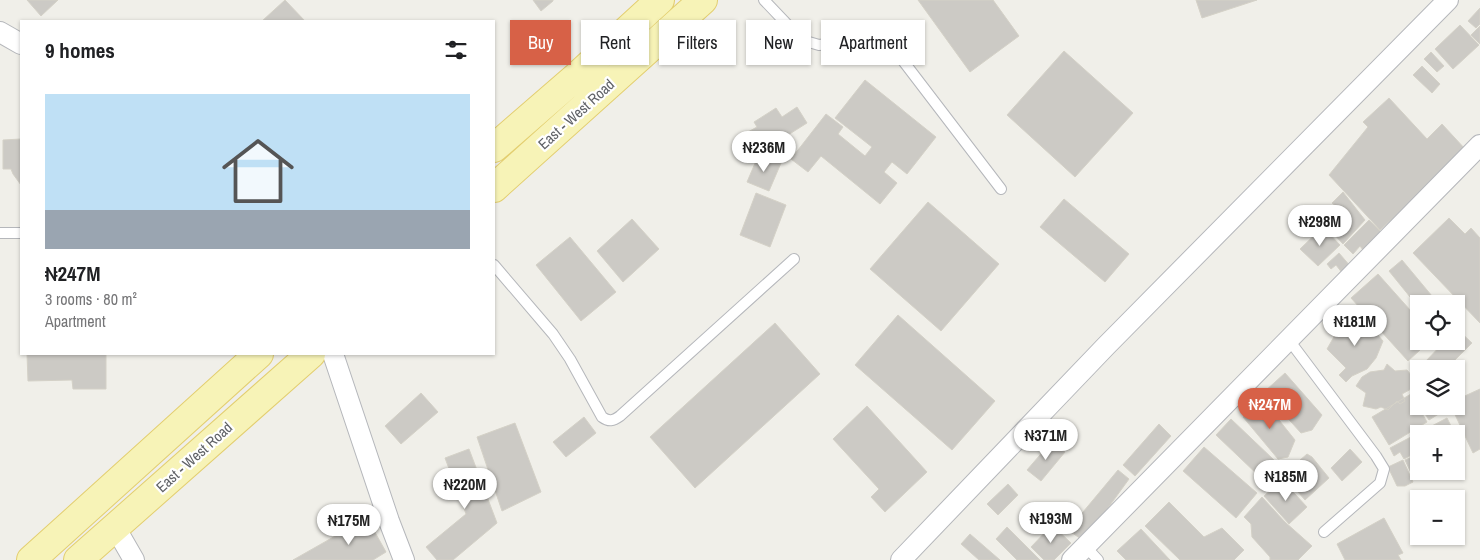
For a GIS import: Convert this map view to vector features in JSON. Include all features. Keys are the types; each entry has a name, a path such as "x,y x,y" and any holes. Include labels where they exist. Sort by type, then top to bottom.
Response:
{"main road":[{"name":"East - West Road","path":"495,147 660,0"},
{"name":"East - West Road","path":"495,187 703,0"},
{"path":"31,560 258,355"},
{"name":"East - West Road","path":"78,560 310,355"}],"street":[{"path":"901,560 1106,346 1448,0"},
{"path":"0,32 20,43"},
{"path":"1085,556 1289,340 1480,145"},
{"path":"333,355 404,560"},
{"path":"115,527 132,560"}],"lane":[{"path":"764,0 802,40 819,45 866,39 883,41 894,49 1001,189"},
{"path":"0,233 20,233"},
{"path":"495,267 553,334 570,359 602,417 608,421 620,416 794,259"},
{"path":"1289,340 1384,469 1380,483 1324,532"}],"building":[{"path":"27,0 58,0 41,16"},
{"path":"285,0 304,20 263,20"},
{"path":"533,0 553,0 553,1 541,11"},
{"path":"918,0 993,0 1019,36 970,72"},
{"path":"1196,0 1257,0 1202,18"},
{"path":"1480,8 1480,24 1476,28 1468,21"},
{"path":"1460,25 1479,45 1453,69 1435,49"},
{"path":"1480,26 1480,44 1471,35"},
{"path":"1064,51 1133,113 1075,177 1007,115"},
{"path":"1431,52 1444,66 1437,72 1424,59"},
{"path":"1422,66 1440,84 1432,93 1413,75"},
{"path":"865,80 936,137 907,174 892,162 884,172 897,183 880,204 821,156 808,172 791,159 826,114 843,127 838,134 865,156 872,147 835,118"},
{"path":"1389,98 1427,139 1442,124 1466,150 1380,230 1329,175 1368,127 1363,122"},
{"path":"797,107 807,123 761,152 748,132 757,127 754,122 776,108 782,117"},
{"path":"20,139 20,184 11,169 3,169 3,140"},
{"path":"759,154 781,163 769,191 747,182"},
{"path":"1343,192 1365,220 1343,244 1323,222 1336,206 1332,203"},
{"path":"756,193 786,205 770,247 740,235"},
{"path":"1064,199 1129,254 1105,282 1040,227"},
{"path":"928,202 999,264 941,331 870,269"},
{"path":"1449,218 1465,234 1471,228 1480,238 1480,323 1465,307 1465,295 1453,295 1413,253"},
{"path":"632,219 659,249 623,282 597,251"},
{"path":"1369,220 1383,234 1363,250 1360,246 1353,254 1344,245"},
{"path":"1323,227 1340,245 1318,266 1300,249"},
{"path":"570,237 616,292 581,321 536,265"},
{"path":"1339,253 1351,267 1343,274 1336,265 1331,269 1327,264"},
{"path":"1402,260 1431,295 1410,295 1410,297 1389,271"},
{"path":"1378,274 1410,310 1410,350 1420,350 1408,361 1351,298"},
{"path":"898,315 995,401 952,450 855,365"},
{"path":"1355,318 1363,318 1383,341 1376,358 1367,369 1352,376 1346,382 1339,375 1346,368 1327,349 1342,323"},
{"path":"775,323 820,374 695,488 650,437"},
{"path":"1465,336 1472,343 1465,350"},
{"path":"1436,350 1465,350 1455,360 1427,360"},
{"path":"27,355 106,355 106,389 73,389 72,380 28,381"},
{"path":"1387,364 1395,371 1407,370 1410,374 1410,390 1402,394 1405,401 1400,404 1397,401 1388,410 1381,407 1376,409 1363,406 1366,393 1356,386 1362,377 1370,372 1384,370"},
{"path":"1285,373 1322,415 1312,430 1301,433 1264,392"},
{"path":"1480,389 1480,449 1473,453 1465,436 1465,425 1460,425 1455,415 1465,415 1465,396"},
{"path":"421,393 438,412 401,444 385,426"},
{"path":"1410,395 1410,415 1423,415 1427,422 1422,425 1410,425 1410,432 1389,445 1372,417"},
{"path":"1263,400 1295,440 1288,457 1278,459 1243,417"},
{"path":"867,406 927,472 885,512 871,497 879,489 833,439"},
{"path":"1426,415 1437,415 1429,420"},
{"path":"584,417 596,433 566,457 553,442"},
{"path":"1447,418 1450,425 1434,425"},
{"path":"1231,419 1274,460 1259,476 1216,435"},
{"path":"515,423 541,492 502,511 477,437"},
{"path":"1159,424 1171,436 1135,476 1123,465"},
{"path":"1410,437 1410,456 1404,459 1400,452 1394,456 1390,448"},
{"path":"1052,441 1065,452 1041,481 1027,470"},
{"path":"1204,447 1257,493 1236,518 1183,471"},
{"path":"469,449 497,523 453,560 437,560 426,547 466,514 445,458"},
{"path":"1350,449 1362,462 1342,481 1331,468"},
{"path":"1307,454 1312,457 1329,478 1305,500 1283,475"},
{"path":"1410,458 1410,471 1405,460"},
{"path":"1403,460 1410,475 1410,480 1413,482 1405,486 1397,486 1388,467"},
{"path":"1118,470 1129,479 1084,541 1068,530"},
{"path":"1282,480 1307,507 1289,524 1264,496"},
{"path":"1008,484 1018,495 998,515 987,504"},
{"path":"1262,497 1285,522 1312,546 1298,560 1270,560 1270,557 1252,537 1251,524 1244,517"},
{"path":"1169,502 1204,537 1222,528 1244,550 1234,560 1180,560 1145,526"},
{"path":"367,518 386,552 373,560 293,560"},
{"path":"1384,518 1403,553 1398,555 1401,560 1345,560 1337,544"},
{"path":"1052,525 1071,543 1054,560 1044,560 1031,547"},
{"path":"1007,527 1040,560 1017,560 996,539"},
{"path":"1141,529 1170,560 1126,560 1117,551"},
{"path":"970,534 1000,560 979,560 961,544"}]}
